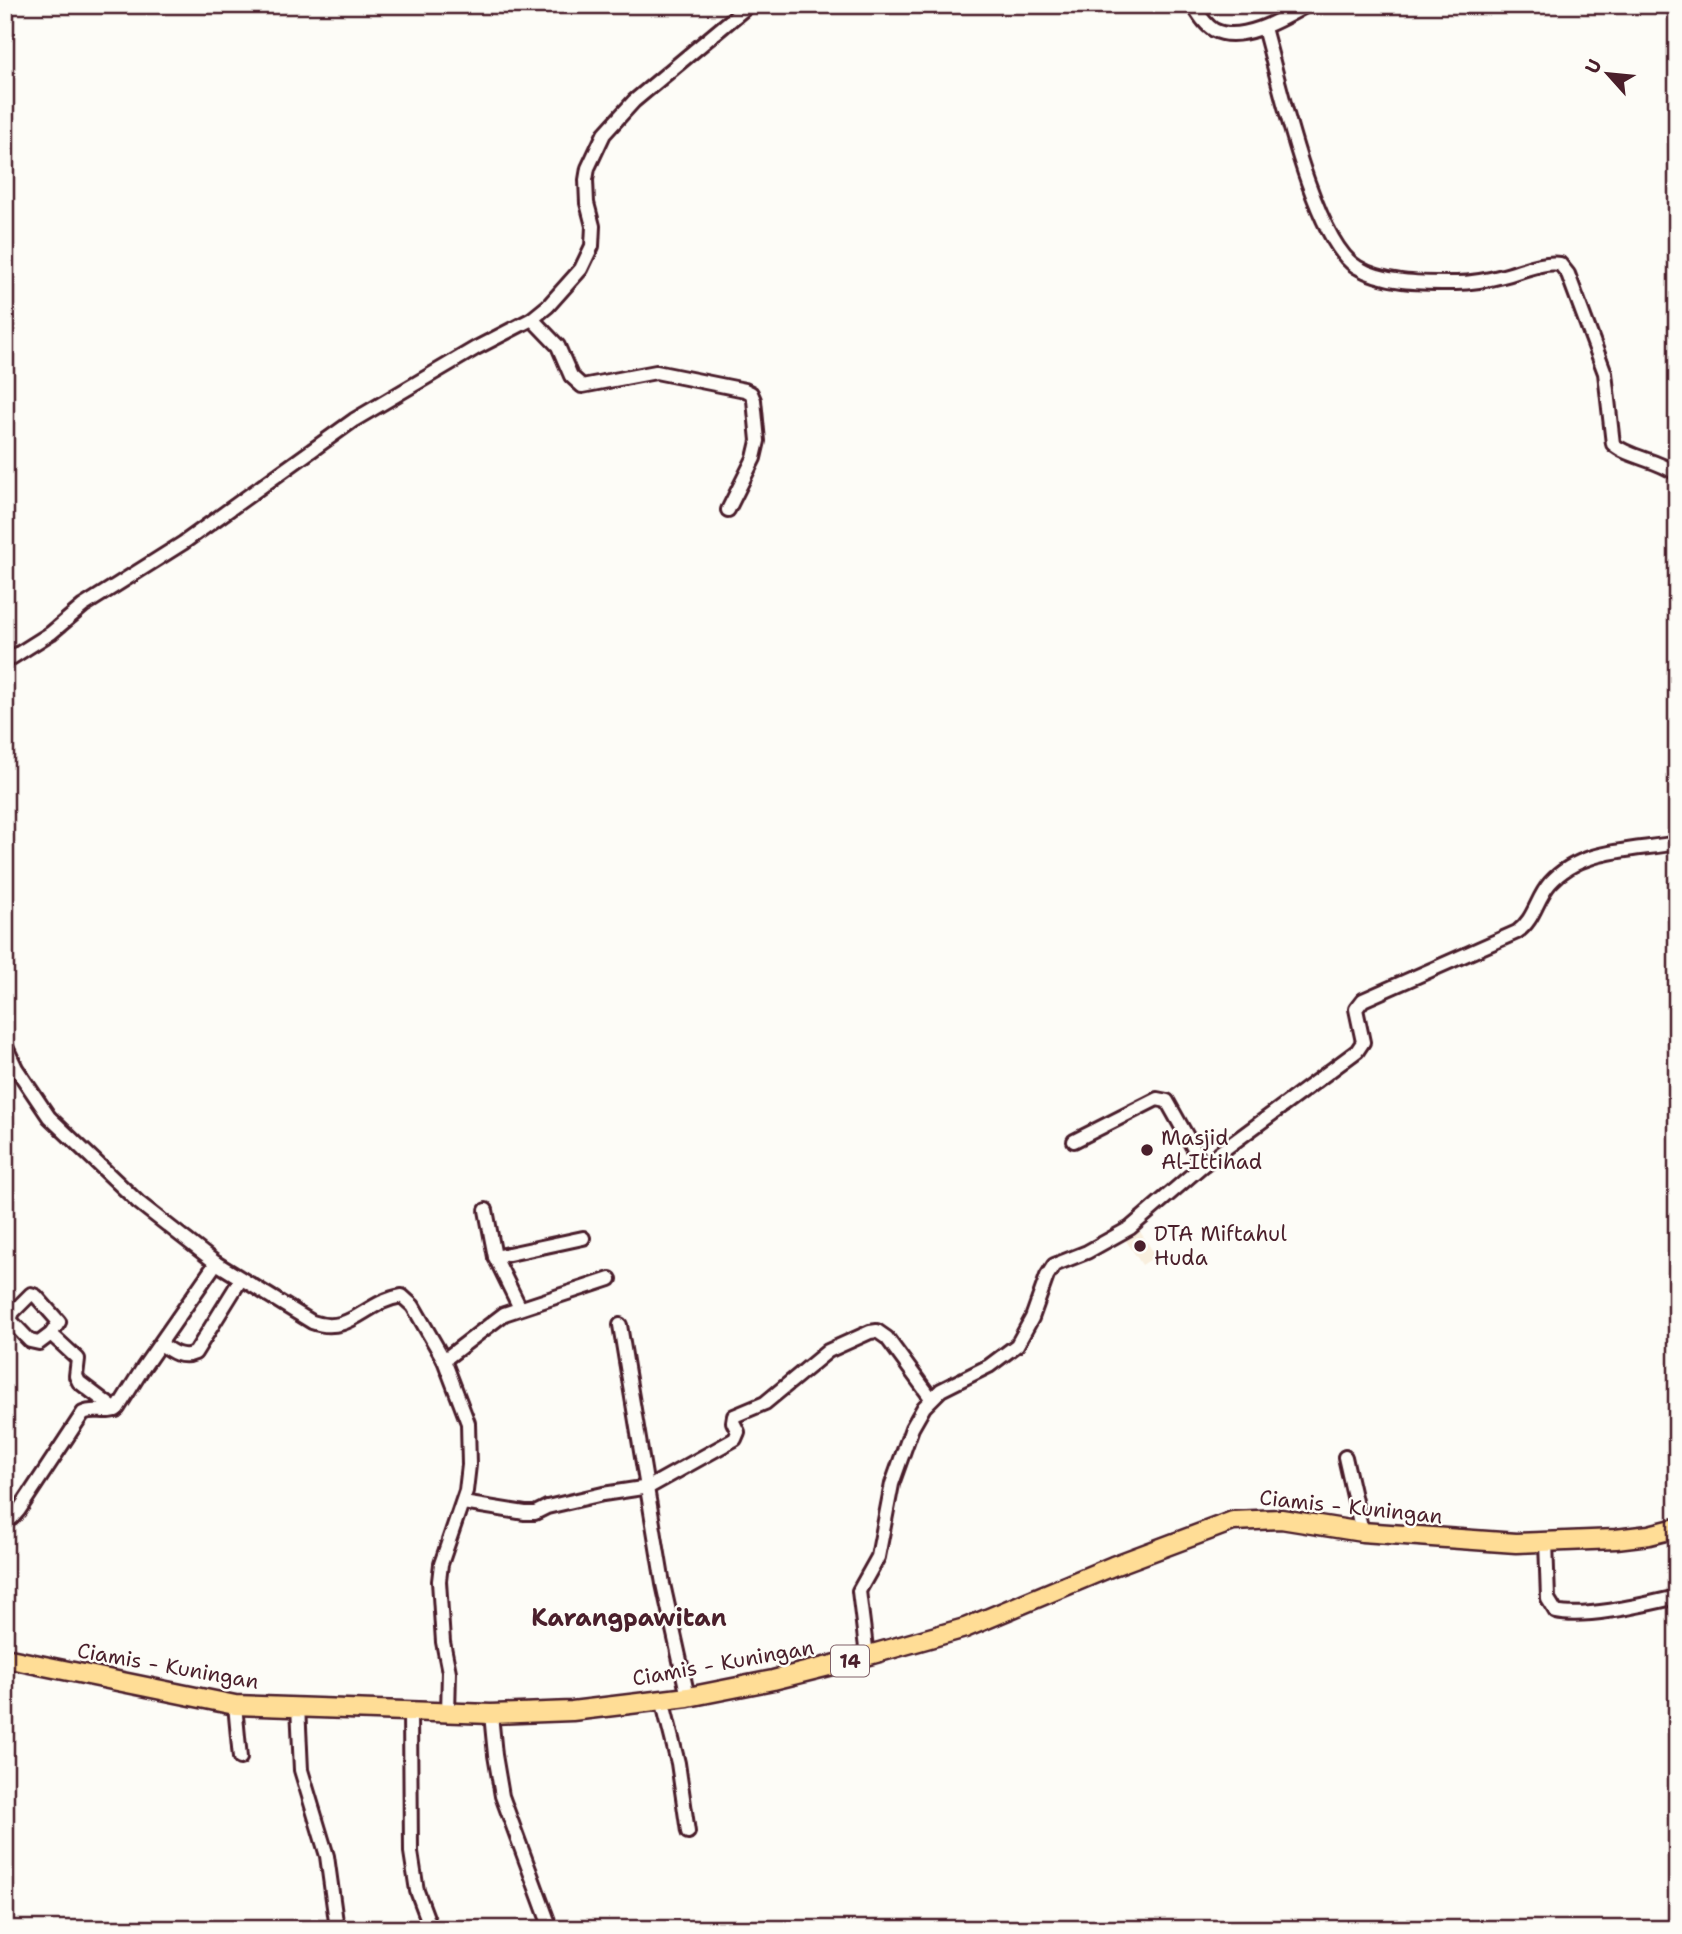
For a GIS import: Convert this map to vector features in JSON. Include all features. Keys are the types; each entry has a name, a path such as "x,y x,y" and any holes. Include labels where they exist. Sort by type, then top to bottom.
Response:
{"highway":[{"name":"Ciamis - Kuningan","path":"5,1658 235,1704 491,1714 572,1710 688,1697 786,1677 965,1628 1223,1523 1249,1519 1281,1519 1362,1532 1516,1543 1616,1539 1677,1528"}],"street":[{"path":"5,662 51,633 83,606 183,543 354,419 476,348 532,319 562,291 589,256 594,236 587,203 586,180 588,168 604,134 634,101 749,5"},
{"path":"1193,5 1216,31 1245,32 1264,28 1307,5"},
{"path":"1264,28 1310,191 1329,235 1343,256 1355,267 1369,273 1392,279 1438,282 1485,280 1545,265 1560,264 1568,274 1603,365 1609,393 1613,444 1677,474"},
{"path":"532,319 558,346 571,376 582,386 656,372 751,393 758,441 754,458 728,510"},
{"path":"867,1656 859,1591 878,1557 891,1484 912,1428 932,1398 952,1383 989,1367 1017,1345 1032,1318 1047,1276 1054,1265 1087,1252 1130,1228 1203,1166 1357,1051 1363,1042 1356,1009 1363,1000 1517,932 1529,921 1550,883 1579,862 1610,852 1677,843"},
{"path":"5,1045 23,1079 59,1128 153,1215 216,1264 324,1327 343,1324 382,1301 402,1296 413,1306 444,1360 468,1423 468,1465 463,1503 441,1564 439,1581 443,1642 449,1672 448,1713"},
{"path":"1074,1141 1163,1098 1203,1166"},
{"path":"486,1210 495,1257 520,1308"},
{"path":"495,1257 583,1238"},
{"path":"116,1410 216,1264"},
{"path":"161,1344 180,1355 189,1356 195,1353 241,1279"},
{"path":"444,1360 504,1314 610,1279"},
{"path":"621,1325 663,1584 688,1697"},
{"path":"463,1503 534,1513 547,1507 603,1494 649,1487 735,1439 738,1432 733,1419 736,1415 765,1402 828,1351 870,1332 877,1331 887,1338 932,1398"},
{"path":"51,1334 78,1359 76,1376 79,1382 116,1410"},
{"path":"5,1520 12,1518 19,1510 83,1413 89,1410 116,1410"},
{"path":"1345,1457 1362,1532"},
{"path":"1546,1541 1548,1599 1556,1612 1595,1612 1645,1605 1677,1597"},
{"path":"662,1699 678,1763 688,1832"},
{"path":"235,1704 240,1758"},
{"path":"298,1706 301,1770 327,1856 337,1929"},
{"path":"410,1710 411,1852 417,1891 429,1923"},
{"path":"491,1714 502,1796 551,1929"}],"shaded area":[{"name":"DTA Miftahul Huda","path":"1137,1227 1156,1256 1142,1265 1123,1236"}],"place":[{"name":"Masjid Al-Ittihad","path":"1147,1150"},
{"name":"DTA Miftahul Huda","path":"1140,1246"}],"district":[{"name":"Karangpawitan","path":"629,1618"}]}
